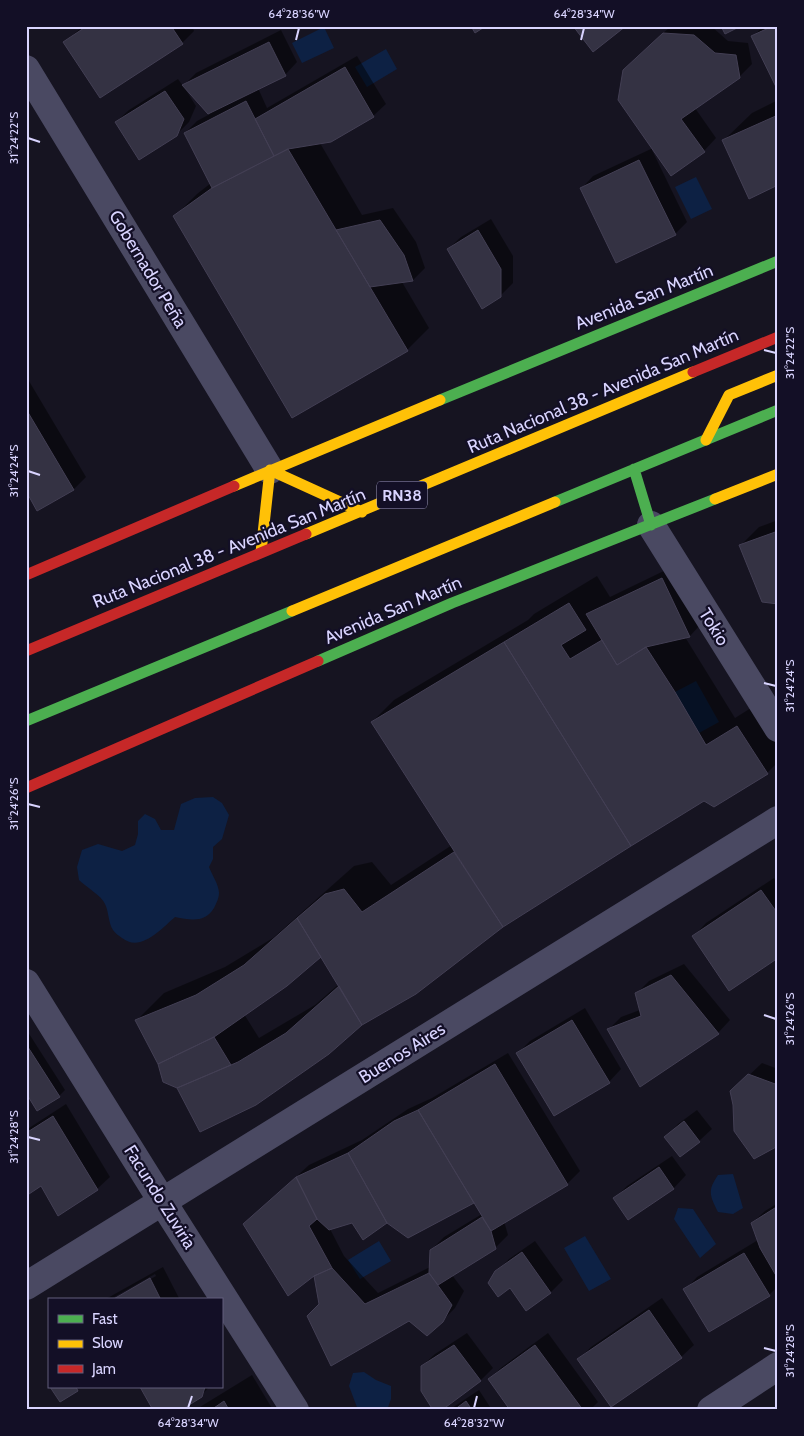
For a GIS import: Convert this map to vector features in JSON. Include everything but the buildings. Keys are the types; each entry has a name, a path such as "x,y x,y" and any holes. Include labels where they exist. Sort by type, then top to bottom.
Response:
{"main road":[{"name":"Avenida San Martín","path":"26,575 270,470 778,261"},
{"name":"Ruta Nacional 38 - Avenida San Martín","path":"26,651 778,337"},
{"path":"706,440 729,395 778,375"},
{"path":"26,721 778,410"},
{"path":"634,469 651,525"},
{"path":"261,552 270,470 362,512"},
{"name":"Avenida San Martín","path":"26,788 452,603 778,474"}],"street":[{"name":"Gobernador Peña","path":"26,69 270,470"},
{"name":"Tokio","path":"651,525 778,728"},
{"name":"Buenos Aires","path":"26,1286 778,820"},
{"name":"Facundo Zuviría","path":"26,983 162,1201 296,1410"},
{"path":"711,1410 778,1366"}],"water":[{"path":"324,27 334,48 302,63 292,43"},
{"path":"386,49 397,69 367,87 355,67"},
{"path":"696,177 712,209 691,219 675,187"},
{"path":"696,681 719,722 699,733 675,692"},
{"path":"213,797 222,803 229,815 222,839 213,847 213,859 209,867 219,890 214,908 202,918 175,917 144,941 136,943 122,938 111,927 103,901 79,880 77,867 82,850 98,844 122,851 135,845 138,834 138,821 145,814 155,819 161,830 174,830 181,804 195,798"},
{"path":"733,1174 743,1208 733,1214 718,1212 711,1194 712,1185 718,1175"},
{"path":"678,1208 693,1209 716,1244 700,1258 674,1219"},
{"path":"585,1236 611,1279 589,1291 564,1248"},
{"path":"379,1241 391,1261 360,1279 348,1260"},
{"path":"364,1372 376,1380 391,1386 391,1399 387,1410 358,1410 349,1386 353,1373"}],"traffic: fast":[{"path":"440,400 778,261"},
{"path":"555,502 778,410"},
{"path":"634,469 651,525"},
{"path":"318,661 452,603 715,499"},
{"path":"26,721 292,611"}],"traffic: slow":[{"path":"306,534 693,372"},
{"path":"706,440 729,395 778,375"},
{"path":"234,486 440,400"},
{"path":"261,552 270,470 362,512"},
{"path":"715,499 778,474"},
{"path":"292,611 555,502"}],"traffic: jam":[{"path":"693,372 778,337"},
{"path":"26,575 234,486"},
{"path":"26,651 306,534"},
{"path":"26,788 318,661"}]}
